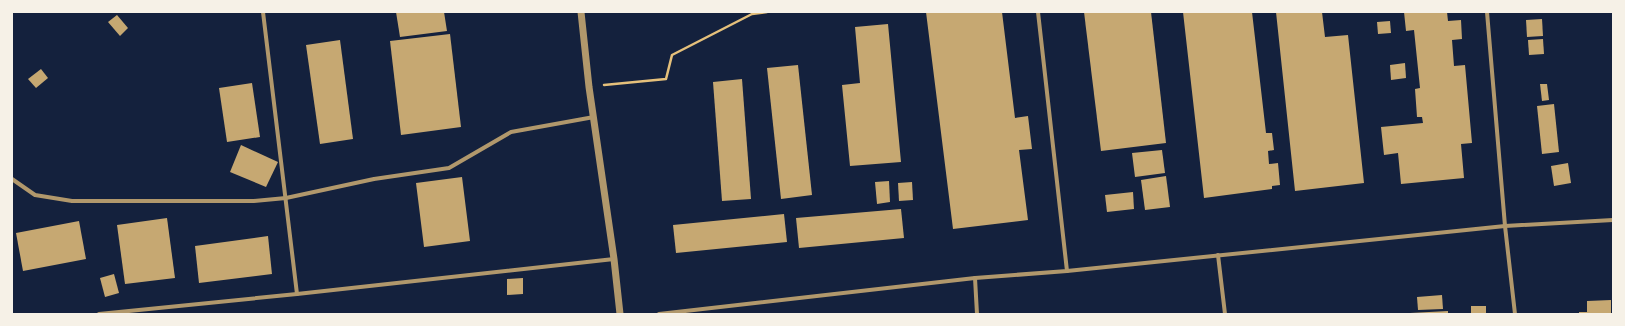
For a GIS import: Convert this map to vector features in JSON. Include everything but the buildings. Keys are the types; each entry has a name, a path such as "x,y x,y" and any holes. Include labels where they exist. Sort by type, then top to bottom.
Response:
{"street":[{"path":"263,12 297,294"},
{"path":"581,12 589,87 614,259 620,314"},
{"path":"1038,12 1067,271"},
{"path":"1487,12 1505,226 1515,314"},
{"path":"12,179 35,195 72,201 254,201 286,198 374,179 449,168 510,132 594,118"},
{"path":"659,314 975,278 1067,271 1505,226 1613,220"},
{"path":"1218,255 1225,314"},
{"path":"99,314 614,259"},
{"path":"975,278 977,314"}],"path":[{"path":"589,87 666,79 672,55 752,14 767,12"}]}
